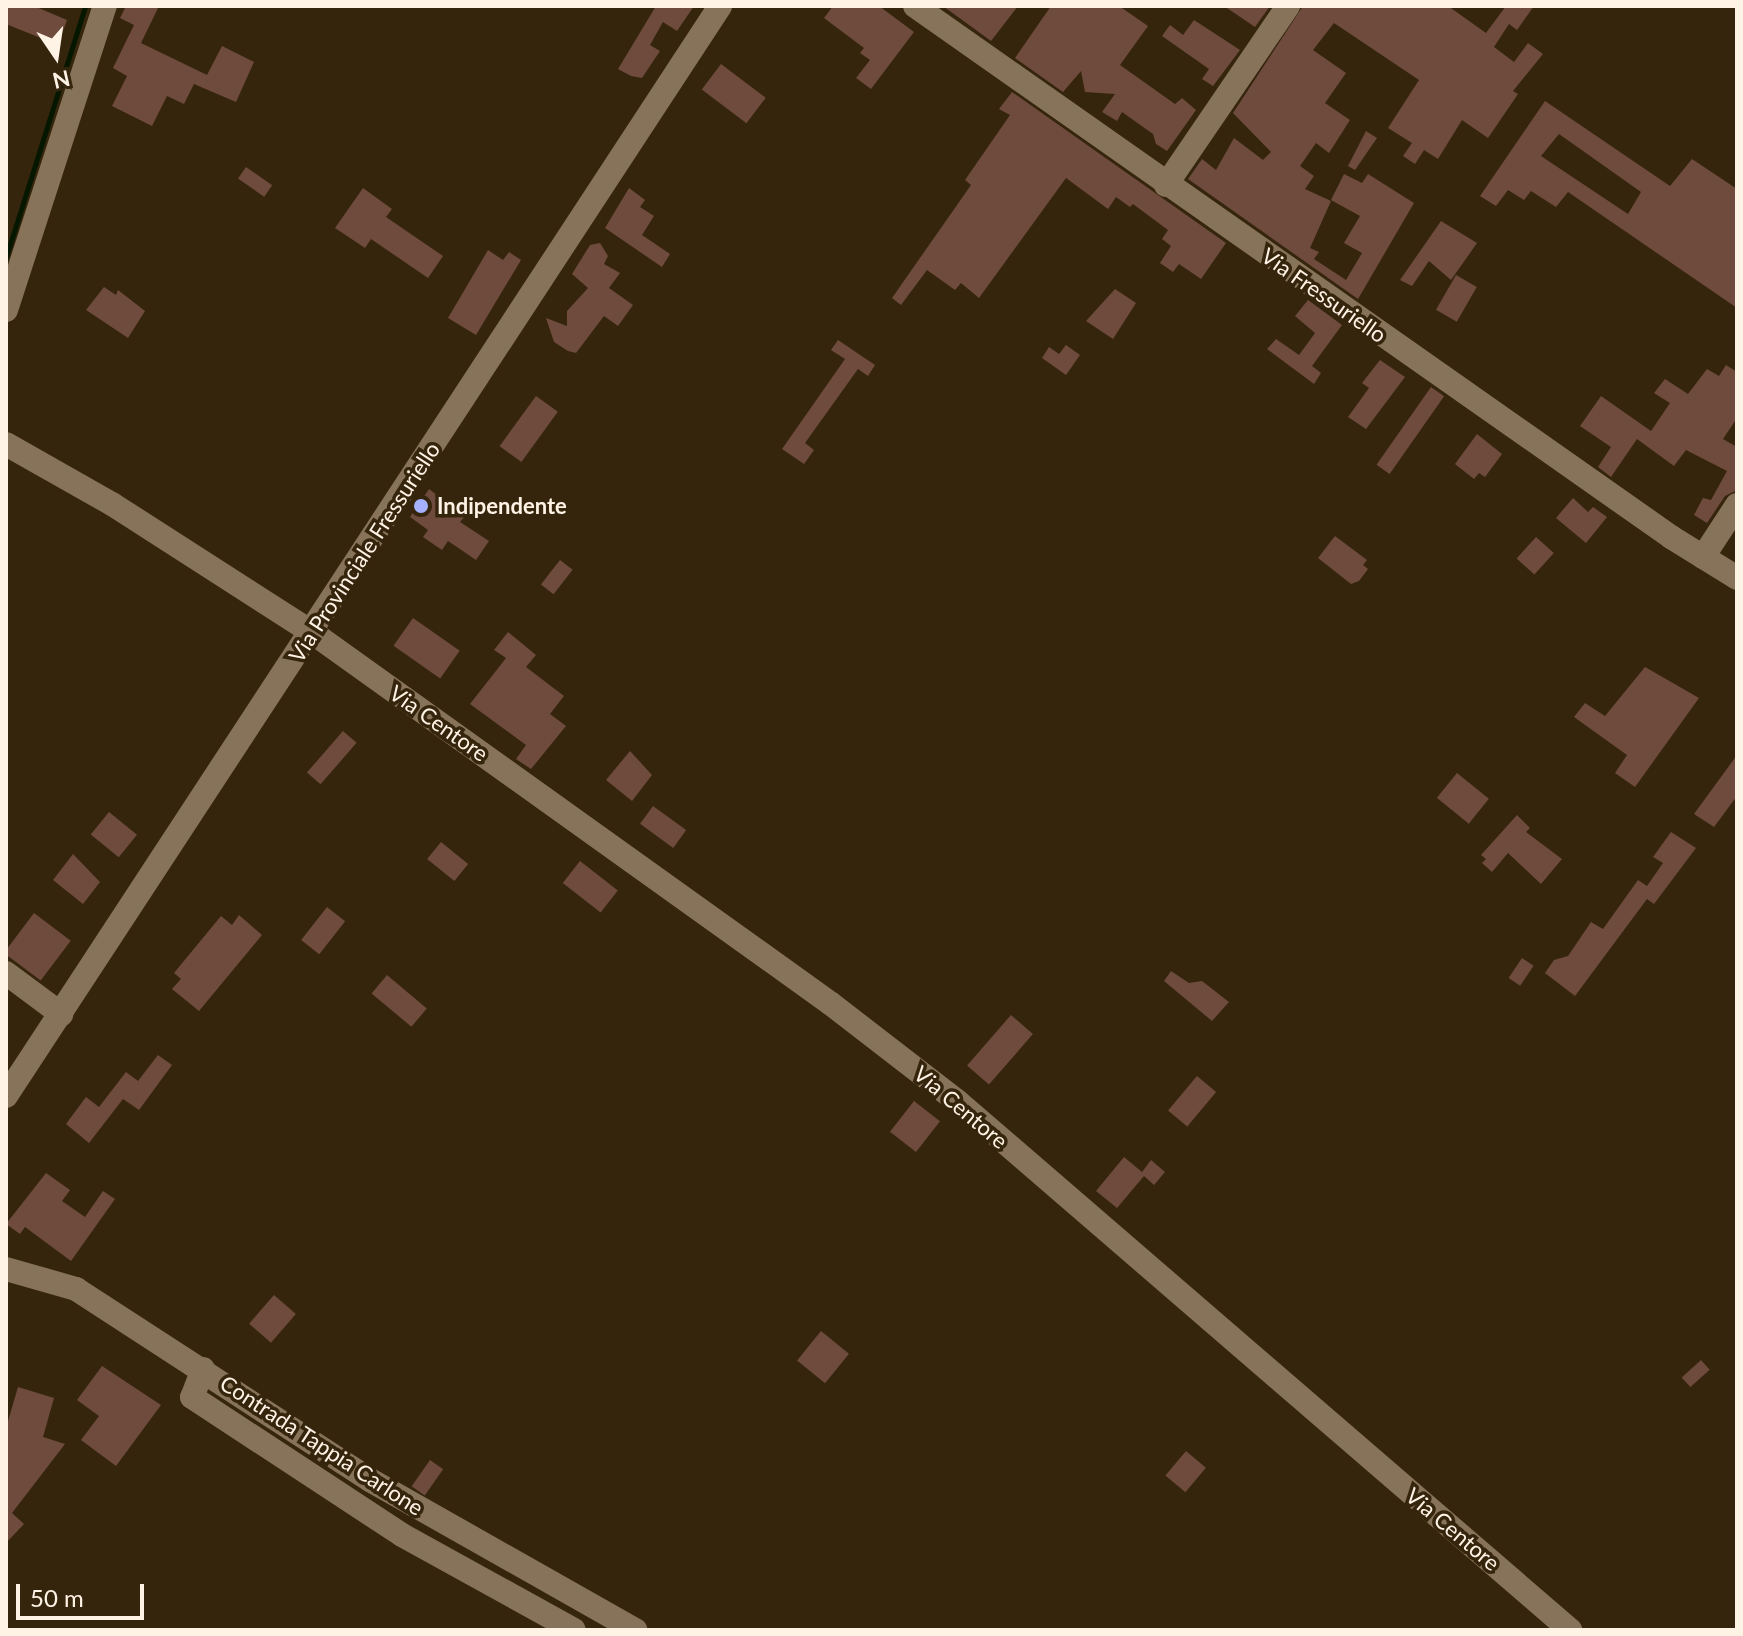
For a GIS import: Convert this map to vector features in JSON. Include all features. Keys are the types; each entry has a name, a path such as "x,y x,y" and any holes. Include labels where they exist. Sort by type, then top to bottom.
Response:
{"street":[{"path":"6,310 105,6"},
{"name":"Via Provinciale Fressuriello","path":"6,1096 313,633 720,6"},
{"name":"Via Fressuriello","path":"915,6 1166,185 1737,578"},
{"path":"1166,185 1288,6"},
{"name":"Via Centore","path":"6,444 112,504 313,633 694,902 957,1101 1570,1630"},
{"path":"1703,557 1737,505"},
{"path":"6,973 61,1014"},
{"name":"Contrada Tappia Carlone","path":"6,1269 76,1289 370,1480 635,1630"},
{"path":"203,1369 192,1397 402,1535 574,1630"}],"building":[{"path":"6,6 34,6 67,20 58,45 6,24"},
{"path":"126,6 159,6 141,43 207,75 222,46 254,62 236,102 194,84 184,104 167,96 152,126 112,106 127,76 113,68 134,25 120,18"},
{"path":"656,6 694,6 677,31 663,22 650,45 660,51 642,78 631,76 618,69"},
{"path":"833,6 879,6 914,32 871,89 856,78 870,60 860,53 864,48 824,18"},
{"path":"943,6 1018,6 991,41"},
{"path":"1051,6 1119,6 1148,26 1120,65 1175,104 1182,98 1196,110 1167,151 1156,144 1153,134 1122,112 1117,121 1102,112 1115,94 1085,92 1081,71 1063,92 1015,58"},
{"path":"1224,6 1270,6 1255,27"},
{"path":"1303,6 1448,6 1486,33 1506,6 1534,6 1517,30 1509,24 1494,47 1514,62 1528,43 1543,54 1513,91 1518,94 1488,138 1462,120 1438,159 1424,150 1415,164 1403,156 1412,143 1388,128 1419,80 1334,23 1313,50 1346,73 1325,103 1350,120 1329,153 1316,143 1300,166 1314,176 1305,189 1331,201 1310,248 1319,252 1314,259 1346,280 1362,253 1344,243 1360,216 1331,200 1344,174 1362,183 1368,174 1414,203 1358,299 1188,179 1202,159 1216,170 1234,138 1263,160 1271,152 1233,113"},
{"path":"1194,20 1240,50 1213,86 1202,79 1209,69 1162,36 1170,25 1183,35"},
{"path":"721,64 766,98 746,123 702,90"},
{"path":"1012,92 1226,243 1201,279 1179,264 1173,272 1160,263 1171,246 1162,239 1168,230 1133,204 1130,207 1116,197 1108,209 1066,178 979,298 961,283 955,290 927,270 901,305 892,298 971,185 965,180 1010,115 999,109"},
{"path":"1545,101 1670,186 1692,159 1737,189 1737,308 1568,192 1556,207 1531,191 1524,200 1508,190 1496,206 1480,196","holes":["1559,134 1641,192 1628,214 1541,156"]},
{"path":"1366,131 1377,138 1355,170 1348,166"},
{"path":"246,167 272,185 264,197 238,178"},
{"path":"363,188 392,209 386,217 443,256 428,278 371,239 365,248 335,228"},
{"path":"629,188 645,200 640,207 654,216 642,235 670,254 662,267 605,228"},
{"path":"1441,221 1477,243 1451,280 1429,261 1412,286 1400,280"},
{"path":"600,243 608,256 604,264 620,273 609,288 633,305 618,326 604,316 576,353 568,351 554,342 546,318 567,326 567,311 588,288 572,274 590,245"},
{"path":"488,250 503,260 509,252 521,260 476,335 448,318"},
{"path":"1456,275 1477,287 1457,322 1436,310"},
{"path":"104,287 116,295 118,290 145,311 128,338 86,310"},
{"path":"1115,289 1136,303 1113,339 1086,321"},
{"path":"1308,300 1342,325 1312,366 1321,373 1314,384 1267,349 1276,339 1299,355 1315,333 1295,316"},
{"path":"838,340 875,365 868,376 858,369 805,443 814,450 804,464 782,449 845,359 831,350"},
{"path":"1066,345 1080,355 1066,375 1042,358 1049,347 1059,354"},
{"path":"1380,360 1405,377 1366,429 1348,417 1369,388 1362,383"},
{"path":"1726,365 1737,372 1737,418 1723,439 1737,447 1737,490 1725,496 1707,523 1694,515 1703,498 1711,500 1727,471 1686,450 1674,466 1637,439 1611,477 1598,467 1611,447 1580,426 1601,396 1651,431 1670,403 1654,393 1665,379 1688,394 1707,369 1719,376"},
{"path":"1431,387 1444,396 1390,474 1377,465"},
{"path":"536,396 558,412 521,462 500,446"},
{"path":"1477,434 1502,454 1485,477 1479,473 1474,479 1455,464"},
{"path":"429,489 465,516 460,522 489,541 476,560 448,541 442,550 423,537 428,530 410,517"},
{"path":"1573,498 1588,512 1593,507 1607,517 1586,543 1556,518"},
{"path":"1335,536 1367,560 1363,565 1368,569 1359,581 1351,584 1318,558"},
{"path":"1536,537 1554,553 1534,575 1517,559"},
{"path":"560,560 573,570 554,594 541,584"},
{"path":"413,618 460,651 440,679 393,646"},
{"path":"508,632 536,655 526,667 564,696 550,714 566,726 531,769 516,759 526,745 470,704 506,658 494,650"},
{"path":"1645,667 1699,698 1635,787 1615,773 1627,755 1574,717 1585,703 1605,716"},
{"path":"343,731 357,743 321,784 307,773"},
{"path":"630,751 652,775 632,801 606,780"},
{"path":"1737,755 1737,796 1714,827 1694,814"},
{"path":"1457,773 1489,799 1469,824 1437,798"},
{"path":"653,806 686,830 673,848 640,824"},
{"path":"109,812 137,835 119,857 91,835"},
{"path":"1517,815 1530,828 1526,832 1562,859 1541,884 1508,853 1492,872 1482,863 1486,859 1481,855"},
{"path":"1671,832 1696,848 1654,904 1647,899 1575,996 1545,973 1554,960 1568,956 1591,922 1603,929 1638,880 1647,886 1663,863 1653,857"},
{"path":"441,842 468,864 454,881 427,859"},
{"path":"73,854 100,882 83,904 53,880"},
{"path":"580,861 618,891 601,913 563,883"},
{"path":"327,907 345,921 319,954 301,940"},
{"path":"34,913 71,941 41,981 6,955 6,950"},
{"path":"239,915 262,935 199,1011 172,989 181,979 174,973 221,916 232,925"},
{"path":"1522,958 1534,966 1520,986 1509,978"},
{"path":"1171,971 1189,983 1202,981 1229,1002 1212,1021 1164,981"},
{"path":"387,975 427,1008 411,1027 372,993"},
{"path":"1011,1015 1033,1034 989,1085 967,1066"},
{"path":"158,1055 172,1065 139,1110 123,1099 89,1143 66,1124 86,1097 99,1107 126,1072 138,1081"},
{"path":"1197,1076 1216,1092 1187,1127 1168,1110"},
{"path":"914,1101 940,1121 916,1152 890,1132"},
{"path":"1124,1157 1142,1172 1151,1160 1165,1172 1154,1185 1144,1176 1117,1208 1096,1191"},
{"path":"46,1173 70,1190 62,1201 85,1217 103,1191 115,1199 71,1261 25,1227 20,1234 6,1224"},
{"path":"274,1295 296,1314 271,1343 249,1324"},
{"path":"821,1331 849,1354 825,1383 797,1361"},
{"path":"1701,1360 1710,1370 1690,1387 1682,1377"},
{"path":"102,1366 161,1405 116,1466 81,1440 99,1416 77,1400"},
{"path":"18,1387 54,1398 43,1437 65,1444 12,1513 24,1524 6,1543 6,1428"},
{"path":"1186,1451 1206,1468 1185,1492 1165,1476"},
{"path":"430,1460 443,1469 425,1495 412,1486"}],"waterway":[{"path":"6,257 85,6"}],"place":[{"name":"Indipendente","path":"421,506"}]}
